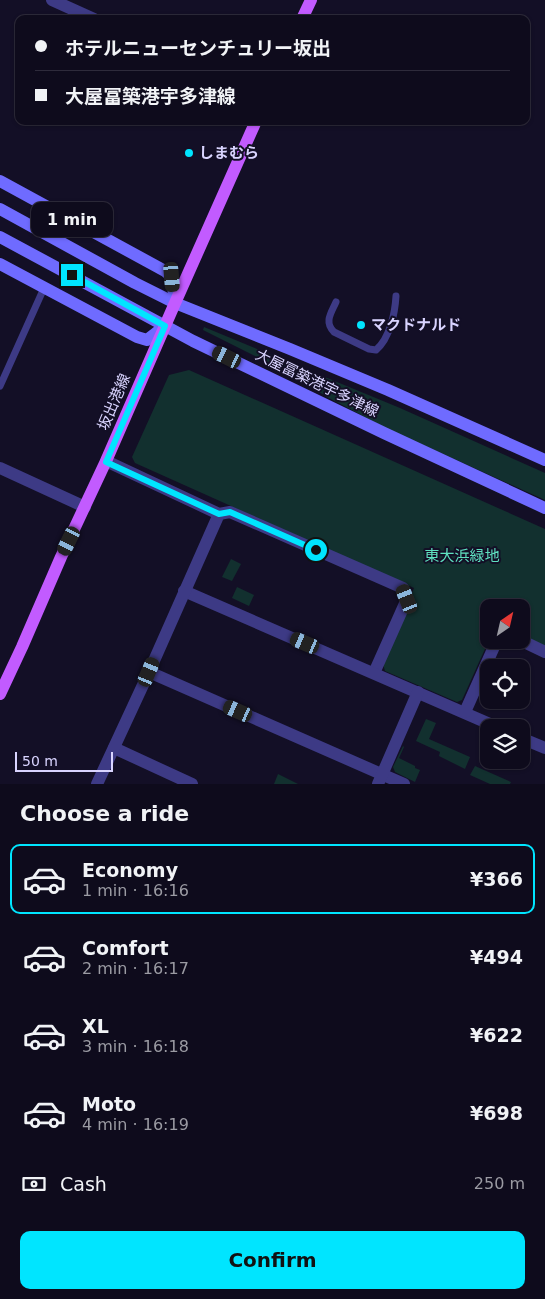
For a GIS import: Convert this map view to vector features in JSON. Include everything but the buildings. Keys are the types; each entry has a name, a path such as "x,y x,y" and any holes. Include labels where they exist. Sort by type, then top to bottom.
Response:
{"main road":[{"path":"304,15 311,0"},
{"name":"坂出港線","path":"2,686 22,647 61,557 106,462 254,125"},
{"path":"0,181 165,270 172,277 175,303"},
{"name":"大屋冨築港宇多津線","path":"0,209 175,303 379,386 545,460"},
{"name":"大屋冨築港宇多津線","path":"1,237 193,341 545,508"},
{"path":"0,264 137,337 147,340 165,326"}],"street":[{"path":"52,0 85,15"},
{"path":"106,462 219,514 230,512 403,588 407,599 374,673"},
{"path":"0,468 85,508"},
{"path":"97,784 219,514"},
{"path":"184,592 480,719"},
{"path":"530,645 545,652"},
{"path":"465,712 493,649"},
{"path":"149,672 380,779 404,784"},
{"path":"380,779 418,692"},
{"path":"530,742 545,748"},
{"path":"114,748 192,784"}],"lane":[{"path":"0,386 44,288"},
{"path":"336,302 329,316 329,327 334,332 369,349 376,350 381,346 393,320 396,296"}],"green space":[{"path":"204,327 400,408 545,473 545,500 388,429 327,397 291,374 203,330"},
{"name":"東大浜緑地","path":"189,370 545,529 545,648 530,641 530,599 480,599 480,649 485,649 462,700 457,702 385,671 383,664 414,588 135,463 132,457 169,375"},
{"path":"231,559 241,564 232,581 222,577"},
{"path":"237,587 254,595 249,606 232,598"},
{"path":"426,719 436,723 429,739 470,757 465,769 439,756 440,752 416,741"},
{"path":"403,746 399,758 420,770 415,782 395,772 393,767"},
{"path":"475,766 511,782 510,784 490,784 470,775"},
{"path":"278,774 298,784 274,784"}],"place":[{"name":"しまむら","path":"189,153"},
{"name":"マクドナルド","path":"361,325"}],"route":[{"path":"72,275 165,326 106,462 219,514 230,512 316,550"}]}
